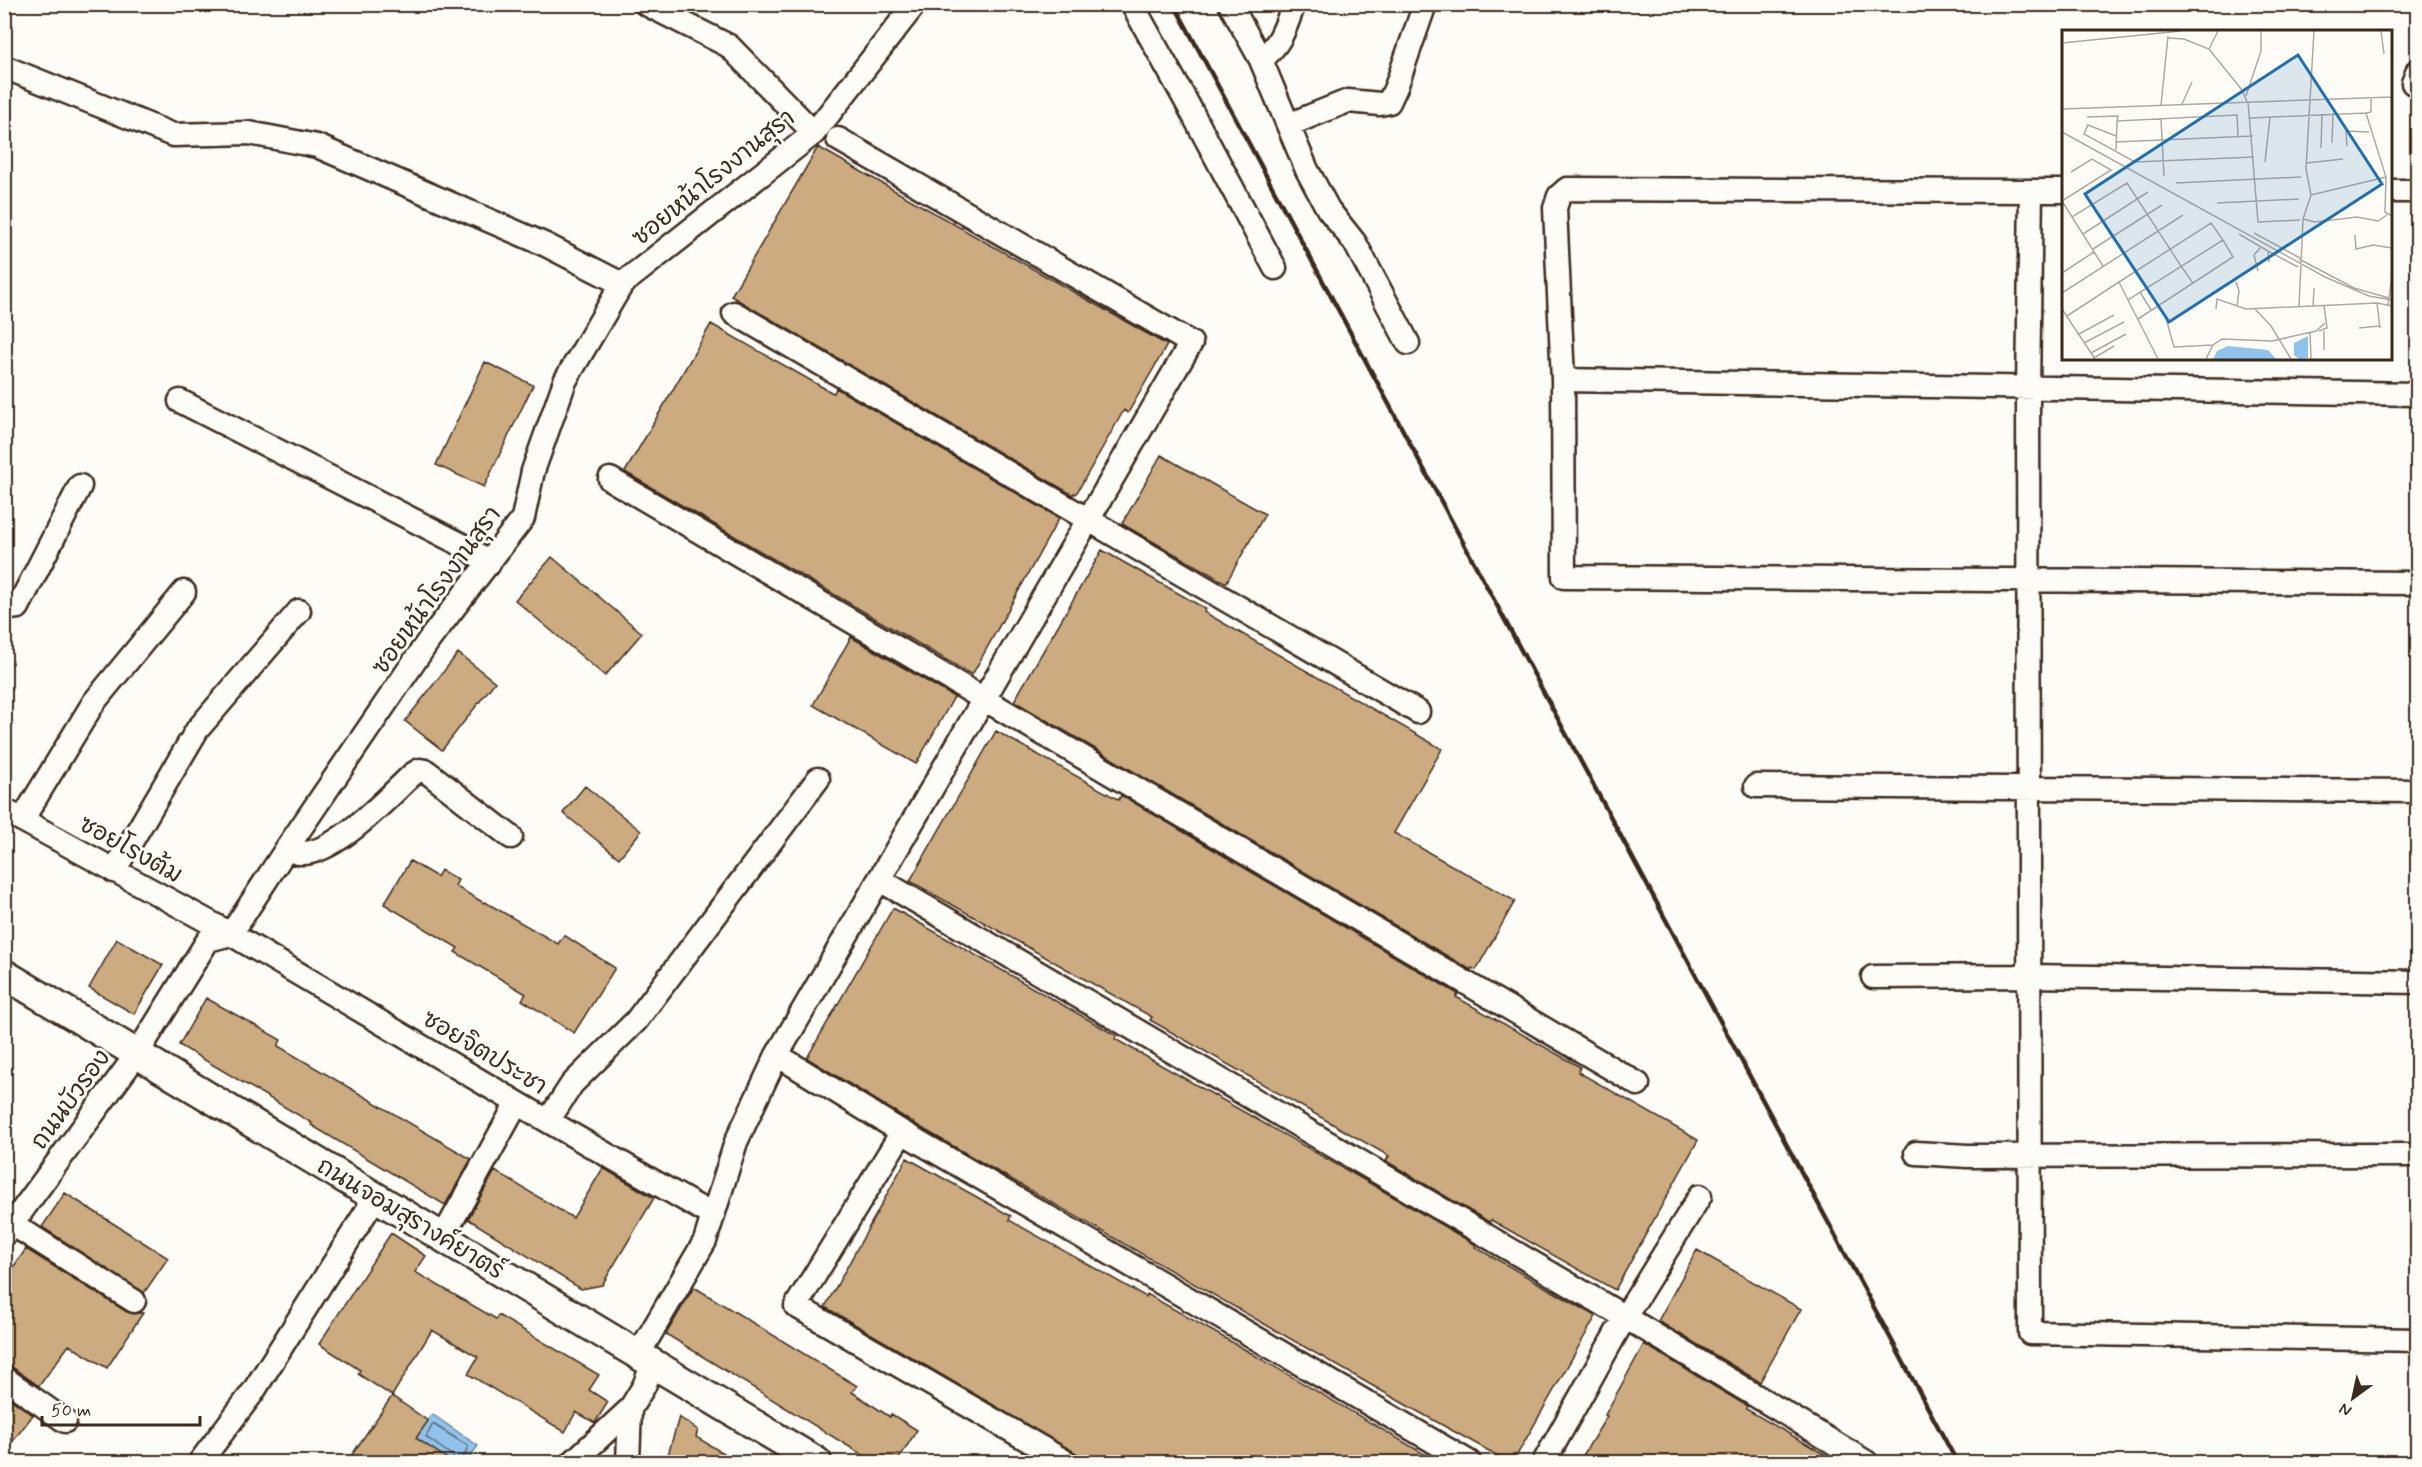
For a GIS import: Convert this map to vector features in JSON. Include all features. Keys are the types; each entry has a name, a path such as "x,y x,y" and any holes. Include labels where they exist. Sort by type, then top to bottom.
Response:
{"main road":[{"name":"ถนนจอมสุรางค์ยาตร์","path":"4,974 817,1462"}],"street":[{"path":"646,4 729,46 814,133"},
{"name":"ซอยหน้าโรงงานสุรา","path":"231,934 286,848 429,640 523,518 533,471 565,381 622,284 814,133 915,4"},
{"path":"1132,4 1275,268"},
{"path":"1230,4 1261,60 1307,170 1323,199 1355,243 1408,343"},
{"path":"1261,60 1276,47 1294,4"},
{"path":"1288,125 1348,101 1380,104 1389,102 1425,4"},
{"path":"4,67 173,135 249,133 317,146 546,245 622,284"},
{"path":"573,1462 630,1409 644,1386 645,1360 705,1241 736,1142 777,1055 1191,343 838,139"},
{"path":"2062,190 1567,189 1559,196 1555,208 1563,380 1564,577 2418,583"},
{"path":"2031,190 2028,388 2030,1333 2418,1340"},
{"path":"2392,190 2418,190"},
{"path":"734,313 1418,712"},
{"path":"1563,380 2418,394"},
{"path":"180,401 468,548 489,564"},
{"path":"610,479 1638,1084"},
{"path":"4,605 10,608 18,607 80,486"},
{"path":"13,815 94,702 184,592"},
{"path":"114,871 197,730 299,611"},
{"path":"286,848 300,853 315,851 340,840 420,770 426,771 511,837"},
{"path":"548,1121 572,1084 636,1022 818,779"},
{"path":"1756,786 2418,791"},
{"name":"ซอยโรงต้ม","path":"13,815 231,934"},
{"path":"880,880 1625,1317 1866,1462"},
{"path":"137,1054 208,940 231,934"},
{"name":"ซอยจิตประชา","path":"231,934 712,1215"},
{"path":"1872,976 2418,982"},
{"name":"ถนนบัวรอง","path":"8,1229 137,1054"},
{"path":"777,1055 902,1132 1468,1462"},
{"path":"443,1237 517,1103"},
{"path":"902,1132 796,1306 1065,1462"},
{"path":"1916,1153 1968,1156 2418,1155"},
{"path":"1544,1462 1625,1317 1700,1196"},
{"path":"200,1462 253,1392 375,1198"},
{"path":"8,1229 134,1301"},
{"path":"4,1378 65,1422"},
{"path":"628,1462 630,1409"}],"water":[{"path":"432,1414 478,1446 466,1462 452,1462 416,1438"}],"building":[{"path":"818,147 1167,345 1128,413 1124,410 1076,494 1073,495 731,296"},
{"path":"711,324 831,392 834,393 836,388 1059,518 972,675 625,472"},
{"path":"485,362 533,385 484,487 436,465"},
{"path":"1161,455 1265,514 1226,583 1122,524"},
{"path":"1102,550 1206,609 1204,612 1442,749 1394,833 1515,901 1476,970 1472,968 1471,970 1014,701"},
{"path":"552,557 642,633 605,676 515,600"},
{"path":"851,637 954,697 916,764 813,705"},
{"path":"458,653 495,682 442,750 405,721"},
{"path":"996,731 1119,800 1121,795 1458,994 1456,997 1580,1067 1578,1072 1698,1140 1615,1290 1491,1220 1489,1222 1386,1161 1389,1156 1150,1020 1152,1017 910,881"},
{"path":"585,786 641,831 619,858 563,813"},
{"path":"410,861 437,877 441,870 458,880 455,886 484,903 558,944 564,935 615,968 574,1033 522,1000 526,994 455,952 458,948 384,904"},
{"path":"893,908 1117,1036 1115,1039 1373,1185 1596,1316 1513,1462 1509,1462 1408,1406 925,1130 807,1058"},
{"path":"117,939 163,965 134,1014 89,988"},
{"path":"206,998 281,1040 278,1046 471,1159 445,1205 179,1045"},
{"path":"907,1158 1011,1216 1009,1220 1146,1297 1147,1294 1438,1462 1093,1462 1074,1452 825,1307"},
{"path":"603,1168 654,1198 602,1285 581,1289 468,1219 495,1171 573,1218"},
{"path":"65,1193 168,1258 144,1293 42,1227"},
{"path":"391,1233 426,1256 415,1272 496,1319 498,1315 599,1375 589,1390 608,1402 595,1423 576,1412 565,1432 468,1374 478,1357 432,1330 392,1396 358,1374 360,1370 319,1344"},
{"path":"26,1249 127,1312 143,1313 107,1368 69,1345 39,1386 12,1367 4,1365 4,1280"},
{"path":"1697,1250 1801,1309 1760,1382 1658,1321"},
{"path":"694,1287 857,1386 852,1392 890,1417 891,1414 917,1430 897,1462 874,1462 666,1334"},
{"path":"1644,1344 1747,1406 1746,1409 1838,1462 1579,1462 1607,1416 1605,1415"},
{"path":"4,1395 33,1415 4,1453"},
{"path":"392,1396 428,1421 416,1438 452,1462 347,1462"},
{"path":"679,1417 698,1430 696,1437 738,1462 666,1462"}],"railway":[{"path":"1174,4 1957,1462"}]}
